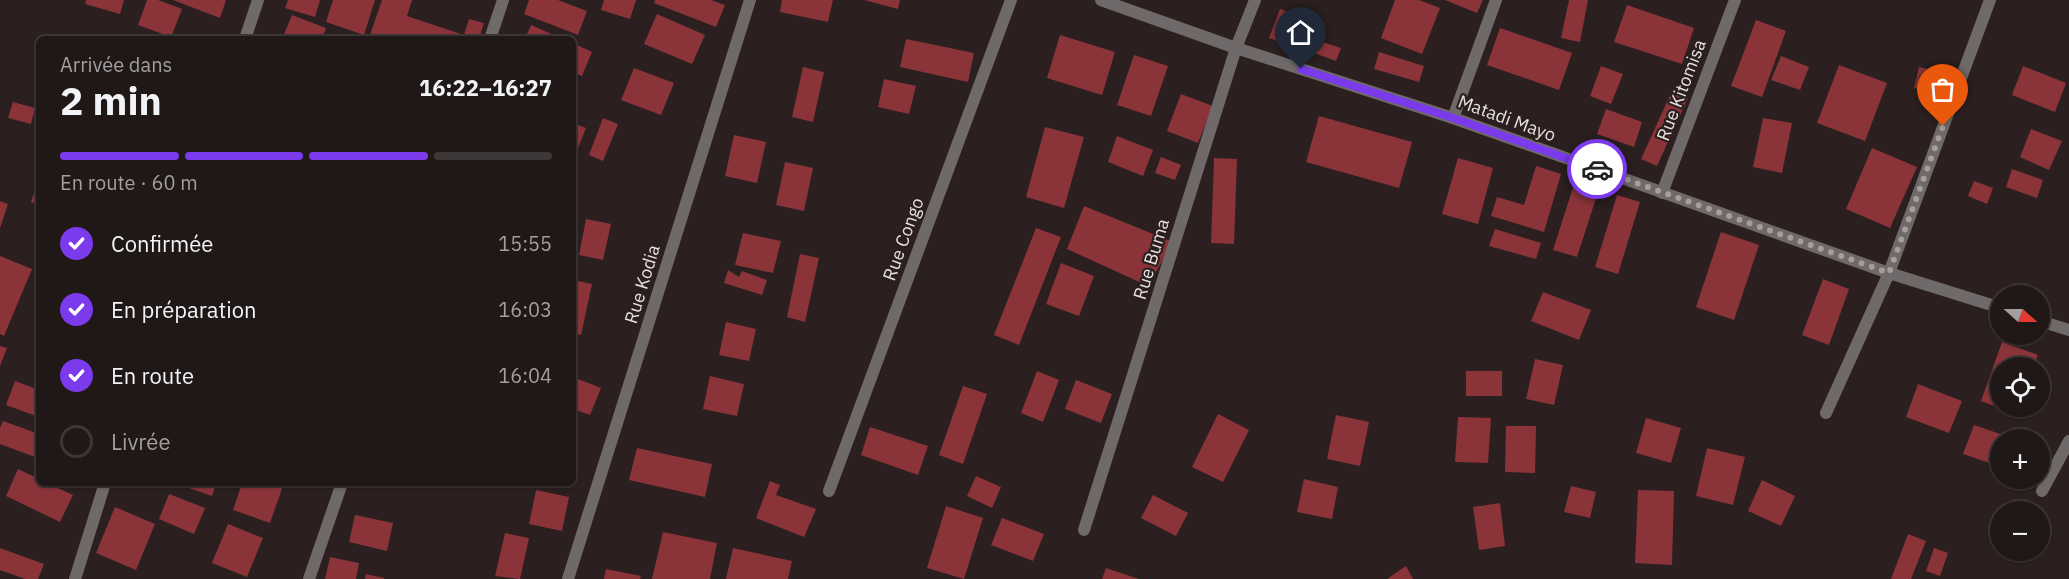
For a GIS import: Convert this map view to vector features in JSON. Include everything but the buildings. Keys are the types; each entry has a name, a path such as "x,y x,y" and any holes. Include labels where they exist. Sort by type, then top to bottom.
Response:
{"street":[{"path":"247,36 258,0"},
{"path":"491,36 503,0"},
{"name":"Rue Kodia","path":"568,579 750,0"},
{"name":"Rue Congo","path":"829,491 1011,0"},
{"name":"Matadi Mayo","path":"1101,0 1236,48 1453,118 1889,273 1990,305"},
{"name":"Rue Buma","path":"1084,530 1236,48 1255,0"},
{"path":"1453,118 1496,0"},
{"name":"Rue Kitomisa","path":"1662,193 1735,0"},
{"path":"1826,412 1889,273 1989,0"},
{"path":"2050,324 2069,330"},
{"path":"2042,491 2069,441"},
{"path":"75,579 104,486"},
{"path":"309,579 341,486"}],"way so far":[{"path":"1597,169 1889,273 1943,126"}],"route":[{"path":"1301,69 1453,118 1597,169"}]}
